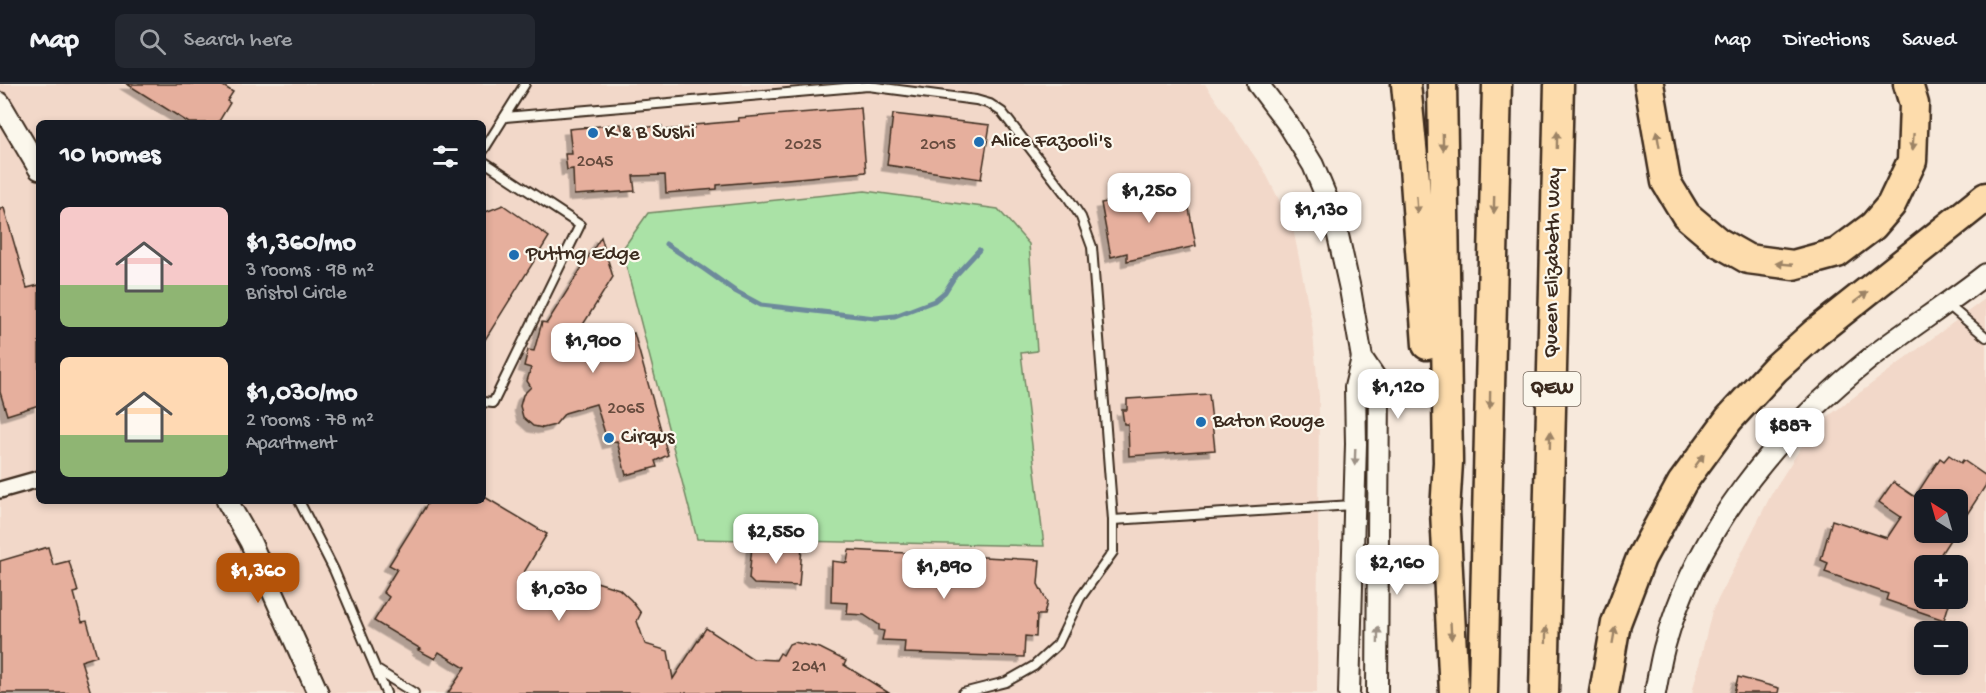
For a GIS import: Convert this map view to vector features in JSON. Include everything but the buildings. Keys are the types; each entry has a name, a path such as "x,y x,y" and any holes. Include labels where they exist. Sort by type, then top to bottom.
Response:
{"highway":[{"path":"1406,84 1436,463 1445,511"},
{"path":"1442,84 1448,462 1445,511 1454,693"},
{"path":"1483,693 1497,84"},
{"name":"Queen Elizabeth Way","path":"1544,693 1558,84"},
{"path":"1648,84 1666,182 1686,214 1718,242 1748,259 1792,265 1837,253 1873,226 1891,205 1912,161 1914,104 1908,84"},
{"path":"1604,693 1616,623 1641,558 1682,483 1729,419 1775,369 1815,333 1986,197"}],"street":[{"path":"1258,84 1288,124 1313,165 1334,213 1362,358 1355,387 1356,444 1349,693"},
{"path":"0,103 36,163"},
{"path":"1655,693 1668,637 1679,604 1699,558 1724,515 1761,463 1794,428 1868,360 1986,274"},
{"path":"1362,358 1379,383 1377,693"},
{"path":"0,490 36,480"},
{"path":"229,504 250,541 318,693"}],"lane":[{"path":"486,146 525,84"},
{"path":"505,117 868,86 975,100 990,104 1002,112 1067,196 1081,217 1092,247 1113,520 1113,552 1080,598 1058,644 1034,666 1006,682 963,693"},
{"path":"486,163 580,225 493,403 486,402"},
{"path":"1947,304 1986,337"},
{"path":"301,504 334,570 387,693"},
{"path":"1113,520 1353,505"},
{"path":"377,669 414,693"}],"shaded area":[{"path":"0,84 1205,84 1264,170 1293,228 1312,324 1319,397 1317,693 0,693"},
{"path":"1986,298 1986,693 1692,693 1712,611 1772,493 1814,427"}],"green space":[{"path":"865,191 998,209 1029,244 1037,351 1021,353 1044,546 697,539 622,250 648,213"}],"waterway":[{"path":"666,244 735,291 761,305 875,318 895,316 934,301 945,292 955,276 979,250"}],"place":[{"name":"K & B Sushi","path":"593,133"},
{"name":"Alice Fazooli's","path":"979,142"},
{"name":"Puttng Edge","path":"514,255"},
{"name":"Baton Rouge","path":"1201,422"},
{"name":"Cirqus","path":"609,438"}]}
